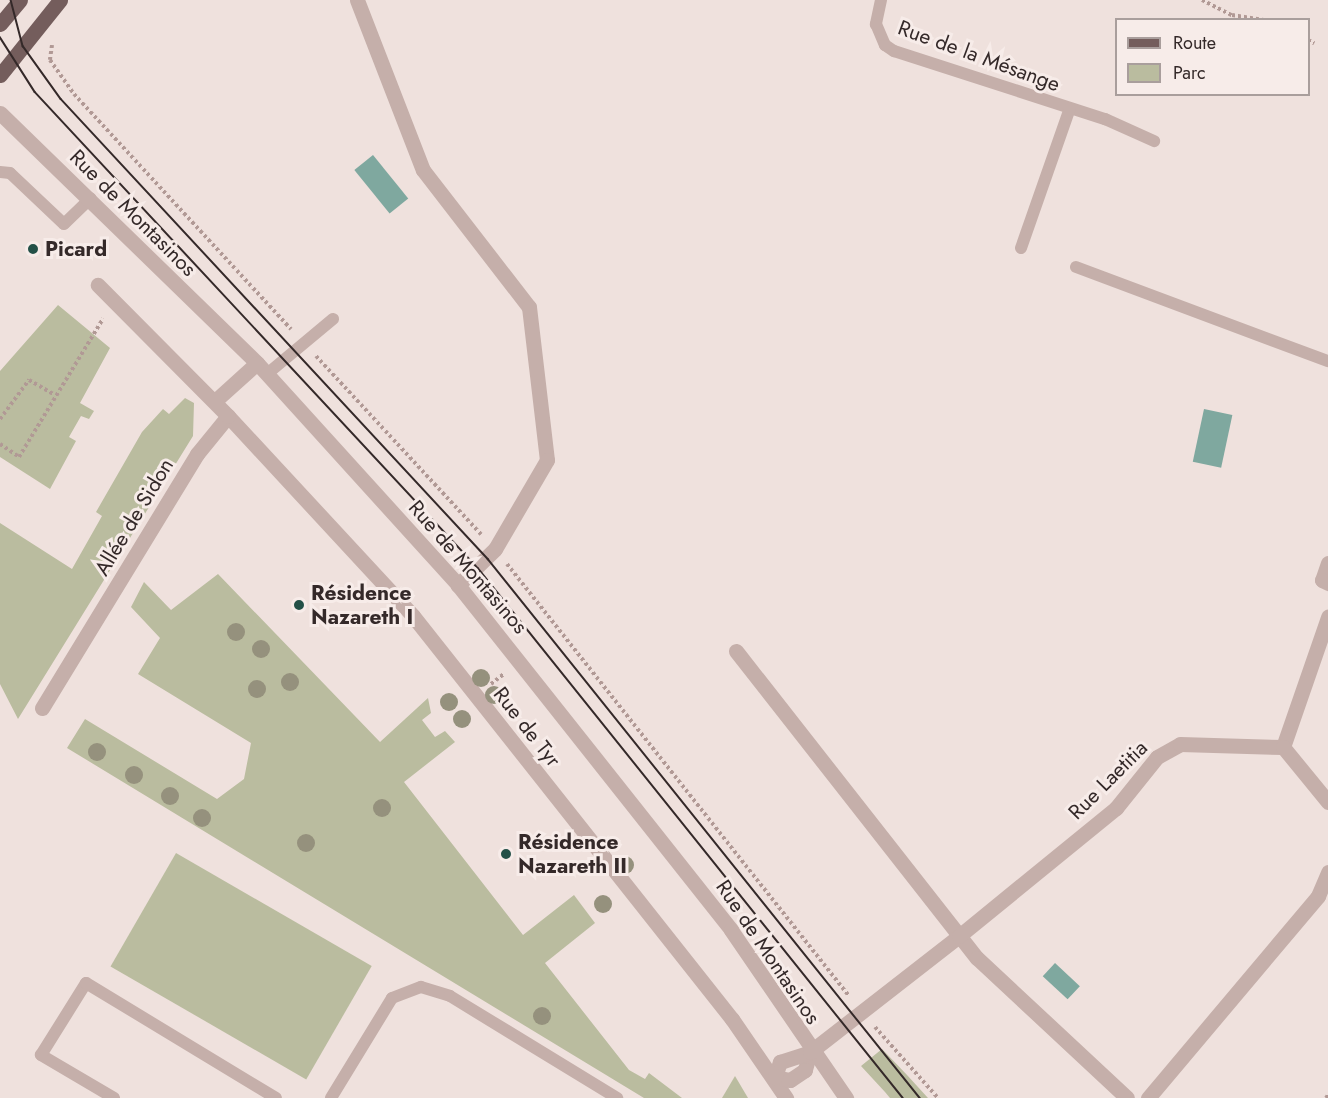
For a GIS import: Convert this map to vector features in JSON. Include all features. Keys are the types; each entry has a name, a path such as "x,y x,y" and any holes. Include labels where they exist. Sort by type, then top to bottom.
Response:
{"main road":[{"path":"0,24 20,0"},
{"path":"0,75 59,2"}],"street":[{"path":"357,0 423,170 529,307 547,460 495,549 458,585"},
{"name":"Rue de Montasinos","path":"0,113 90,198 262,368 458,585 724,921 810,1052 846,1098"},
{"path":"98,285 193,387 216,400 228,416"},
{"path":"216,400 262,368"},
{"name":"Allée de Sidon","path":"42,708 197,454 228,416"},
{"name":"Rue de Tyr","path":"228,416 413,616 775,1077 786,1098"},
{"path":"1328,563 1322,580 1328,583"},
{"path":"1328,618 1283,747 1328,802"},
{"path":"736,651 863,806 959,936 1127,1098"},
{"name":"Rue Laetitia","path":"810,1052 959,936 1116,807 1165,753 1180,744 1283,747"},
{"path":"1148,1098 1318,896 1328,872"},
{"path":"810,1052 805,1070 790,1080 775,1077 787,1056 810,1052"}],"lane":[{"name":"Rue de la Mésange","path":"881,0 876,24 885,45 894,51 1070,108 1154,141"},
{"name":"Rue de la Mésange","path":"1021,248 1070,108"},
{"path":"0,172 10,173 64,224 90,198"},
{"path":"1077,267 1328,362"},
{"path":"262,368 303,343 333,319"},
{"path":"114,1098 41,1054 86,983 276,1098"},
{"path":"331,1098 392,998 421,987 450,996 617,1098"}],"path":[{"path":"1202,0 1230,17"},
{"path":"59,2 50,60 74,94 495,549 836,981"},
{"path":"1310,41 1314,43"},
{"path":"0,444 19,457 92,330 117,306"},
{"path":"0,419 29,380 55,395"},
{"path":"496,680 504,674"},
{"path":"884,1037 938,1098"}],"green space":[{"path":"58,305 110,348 80,403 94,411 89,419 81,416 69,437 76,441 50,489 0,457 0,371"},
{"path":"185,398 194,403 193,436 18,719 0,684 0,523 72,569 102,516 96,512 142,432 163,409 169,414"},
{"path":"218,574 380,742 428,698 431,713 422,720 435,737 445,731 455,742 404,782 523,935 574,895 595,923 545,963 629,1070 645,1079 649,1073 682,1098 644,1098 67,748 85,719 217,799 244,779 251,743 138,674 160,638 131,607 144,582 171,610"},
{"path":"176,853 372,966 306,1079 110,966"},
{"path":"882,1049 928,1098 890,1098 861,1066"},
{"path":"735,1076 748,1098 722,1098"}],"water":[{"path":"373,155 408,199 390,214 354,170"},
{"path":"1204,409 1232,415 1221,468 1193,462"},
{"path":"1055,963 1080,986 1068,999 1043,976"}],"tram line":[{"path":"11,0 23,46 61,99 488,559 920,1098"},
{"path":"0,37 35,92 478,568 903,1098"}],"place":[{"name":"Picard","path":"33,249"},
{"name":"Résidence Nazareth I","path":"299,605"},
{"name":"Résidence Nazareth II","path":"506,854"}]}
